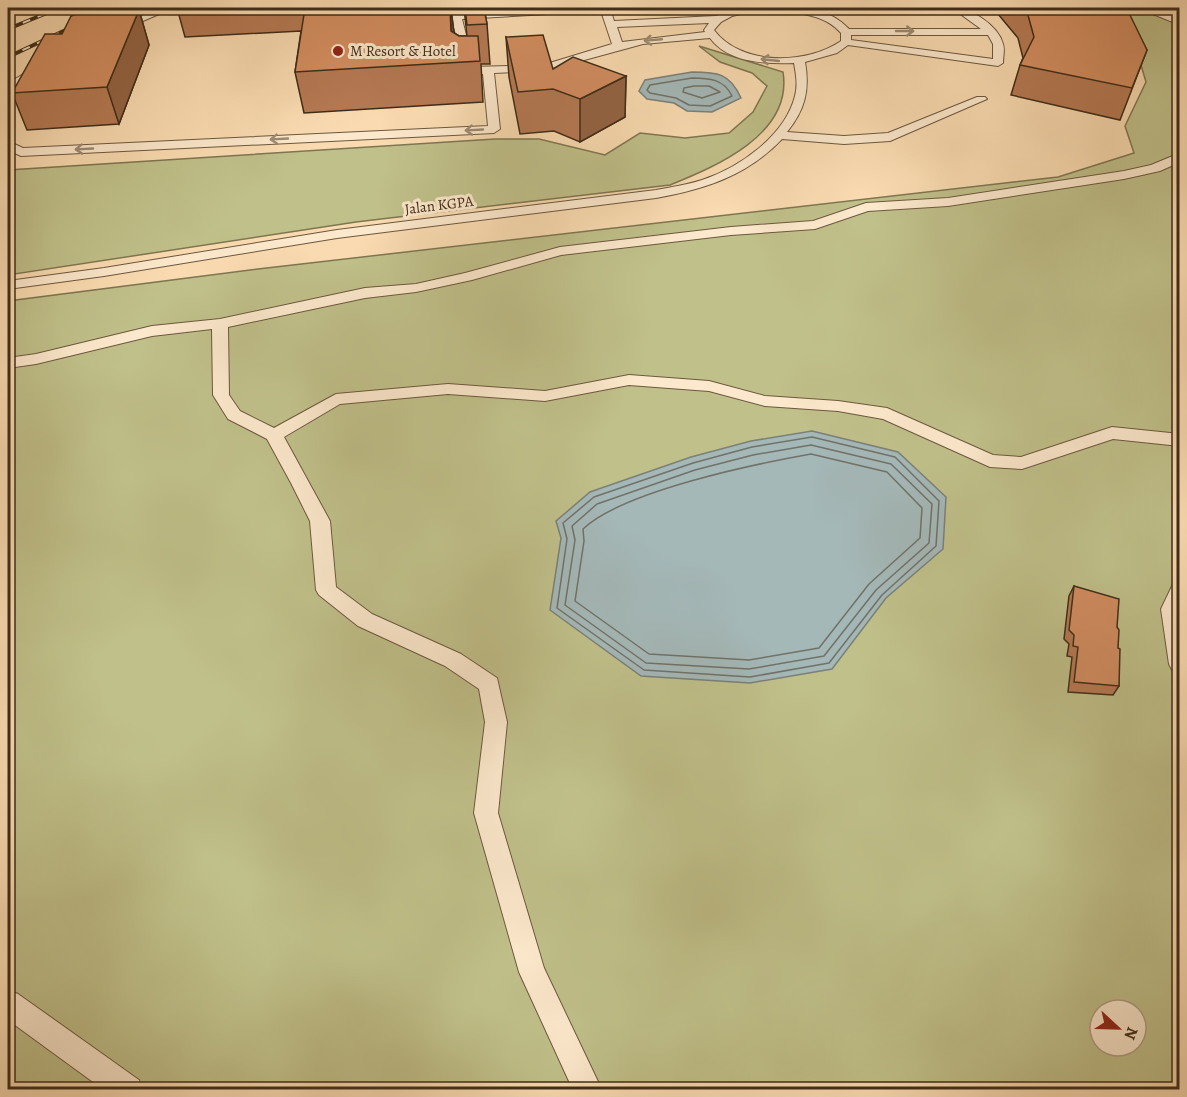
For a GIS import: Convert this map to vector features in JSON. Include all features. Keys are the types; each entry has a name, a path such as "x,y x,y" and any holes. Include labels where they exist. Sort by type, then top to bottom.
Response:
{"lane":[{"path":"110,31 168,8"},
{"path":"605,8 618,46"},
{"path":"616,8 455,12 461,35 463,71 544,68 643,41 711,35"},
{"path":"754,8 735,9 718,19 709,30 711,35 721,46 737,53 757,58 799,60 831,53 846,37 956,31 992,32"},
{"path":"789,8 832,19 846,37 998,63 998,44 992,32 957,8"},
{"path":"1143,8 1157,10 1179,22"},
{"path":"610,24 718,19"},
{"path":"956,31 957,57"},
{"path":"8,88 54,58"},
{"name":"Jalan KGPA","path":"8,285 104,272 337,234 533,211 683,189 709,182 744,165 780,135 793,116 802,95 799,60"},
{"path":"8,145 21,152 494,129 488,70"},
{"path":"780,135 844,141 890,137 981,99"},
{"path":"8,363 36,359 152,331 220,324 365,293 417,288 466,278 560,251 732,231 815,225 866,207 948,202 1124,176 1155,168 1179,157"},
{"path":"220,324 221,395 234,415 274,435 320,521 326,590 365,621 453,660 489,684 496,722 486,813 532,972 588,1089"},
{"path":"274,435 336,399 448,389 545,396 629,380 709,386 765,401 838,406 887,414 990,461 1022,463 1112,433 1179,440"},
{"path":"1179,589 1171,609 1179,664"},
{"path":"8,1004 129,1089"}],"green space":[{"path":"1098,8 1179,8 1179,1089 8,1089 8,301 258,269 1058,177 1134,153 1125,126 1146,82 1133,38"},
{"path":"699,46 783,72 783,94 776,113 764,130 748,145 709,168 670,185 356,222 8,275 8,170 495,139 539,139 605,155 640,133 685,138 729,133 753,112 767,86 752,73 720,62"}],"water":[{"path":"692,72 722,76 732,83 741,98 712,112 687,111 674,103 647,99 639,91 645,80"},
{"path":"812,431 898,452 946,497 943,549 886,598 832,669 750,683 641,676 550,610 561,538 556,521 590,492 691,457 751,441"}],"building":[{"path":"305,8 450,8 451,31 459,36 478,36 480,61 295,72"},
{"path":"465,8 484,8 487,24 467,25"},
{"path":"1026,8 1124,8 1128,11 1147,50 1132,88 1020,65 1034,37"},
{"path":"139,10 107,87 12,93 45,34 62,34 71,16"},
{"path":"543,35 553,69 573,57 626,76 580,99 553,89 518,92 506,37"},
{"path":"1074,586 1119,599 1117,627 1119,630 1118,648 1120,649 1119,686 1074,682 1078,647 1073,646 1074,635 1069,630"}],"railway":[{"path":"8,29 59,8"},
{"path":"8,57 87,20 123,8"}],"place":[{"name":"M Resort & Hotel","path":"338,51"}]}
